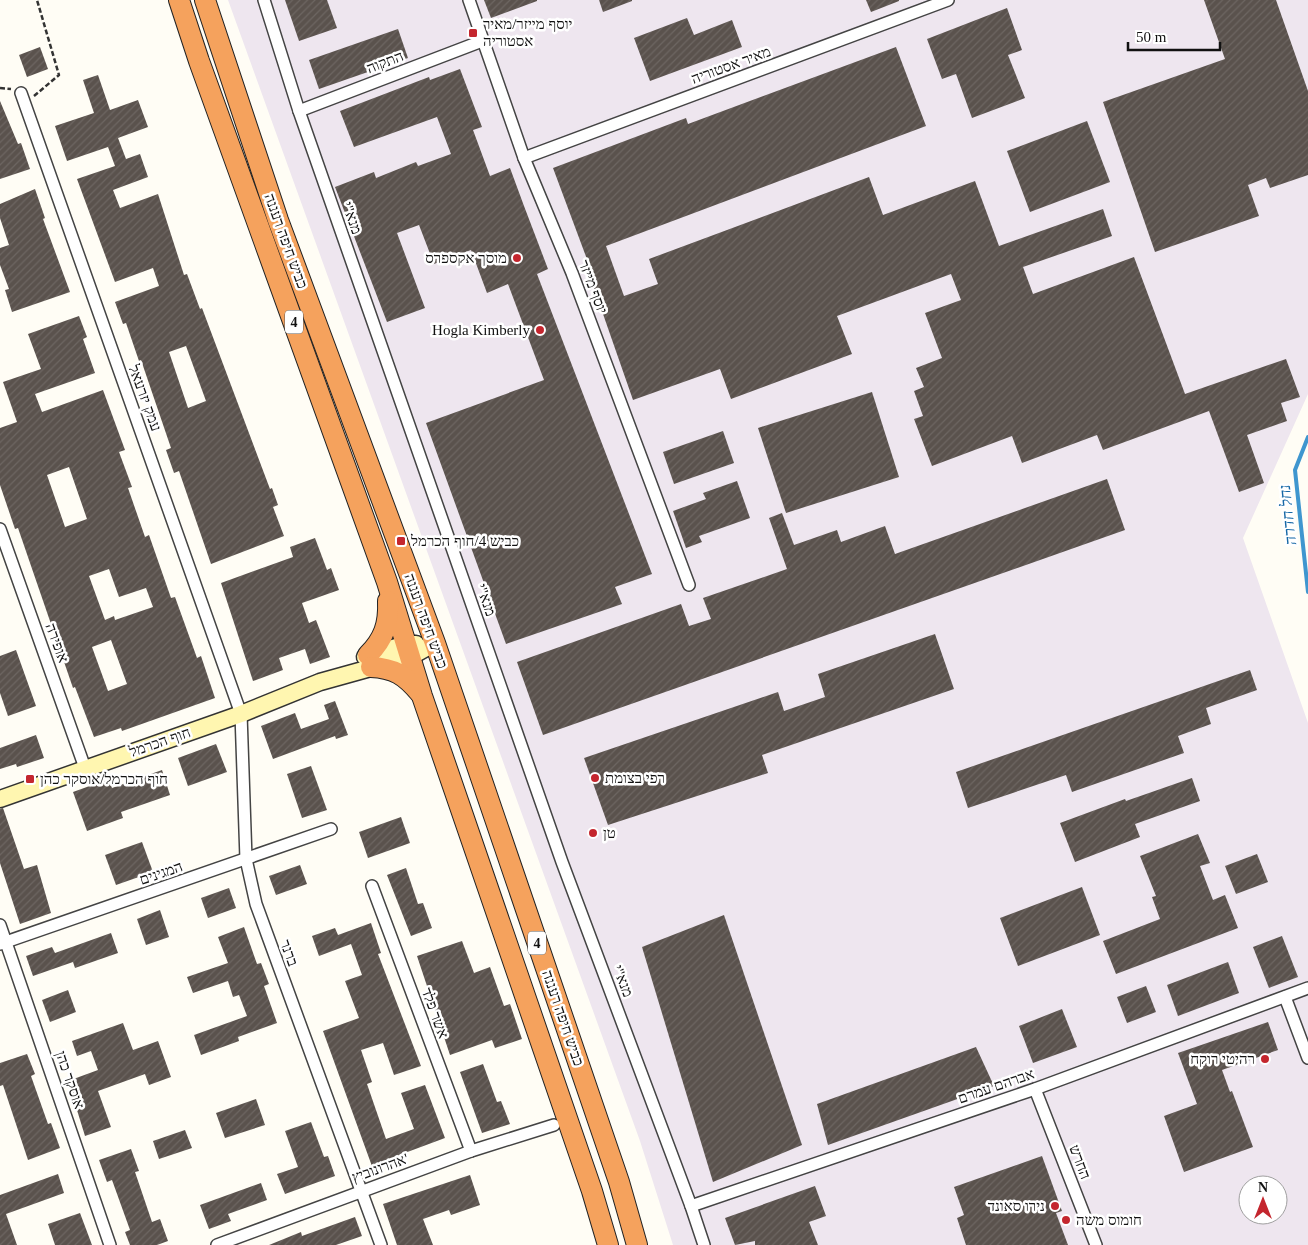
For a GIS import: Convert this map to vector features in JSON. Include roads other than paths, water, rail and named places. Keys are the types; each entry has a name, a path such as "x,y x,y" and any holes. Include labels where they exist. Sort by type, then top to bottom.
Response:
{"highway":[{"name":"כביש חיפה רעננה","path":"179,0 199,61 387,582 422,696 592,1191 608,1245"},
{"name":"כביש חיפה רעננה","path":"205,0 278,220 434,643 615,1173 637,1245"},
{"path":"387,582 388,617 385,633 370,662 396,671 408,679 422,696"}],"street":[{"name":"מנא\"י","path":"264,0 299,112 562,862 692,1206 704,1245"},
{"name":"יוסף מייזר","path":"469,0 524,158 572,273 689,585"},
{"name":"מאיר אסטוריה","path":"524,158 948,0"},
{"name":"התקוה","path":"299,112 482,41"},
{"name":"עמק יזרעאל","path":"21,93 241,714"},
{"name":"אופירה","path":"0,529 85,768"},
{"name":"חוף הכרמל","path":"0,799 241,714 370,662 434,643"},
{"name":"ברנר","path":"241,714 246,859 256,904 381,1245"},
{"name":"המגינים","path":"3,942 331,829"},
{"name":"אשר פלד","path":"372,886 470,1151"},
{"name":"אוסקר כהן","path":"0,925 3,942 110,1245"},
{"name":"אברהם עמרם","path":"692,1206 1035,1089 1308,988"},
{"path":"1285,997 1308,1058"},
{"name":"החרש","path":"1035,1089 1096,1245"},
{"name":"אהרונוביץ'","path":"217,1245 470,1151 554,1125"}],"waterway":[{"name":"נחל חדרה","path":"1308,437 1295,470 1308,592"}],"place":[{"name":"יוסף מייזר/מאיר אסטוריה","path":"473,33"},
{"name":"מוסך אקספרס","path":"517,258"},
{"name":"Hogla Kimberly","path":"540,330"},
{"name":"כביש 4/חוף הכרמל","path":"401,541"},
{"name":"רפי בצומת","path":"595,778"},
{"name":"חוף הכרמל/אוסקר כהן","path":"30,779"},
{"name":"טן","path":"593,833"},
{"name":"רהיטי רוקח","path":"1265,1059"},
{"name":"נירו סאונד","path":"1055,1206"},
{"name":"חומוס משה","path":"1066,1220"}]}
